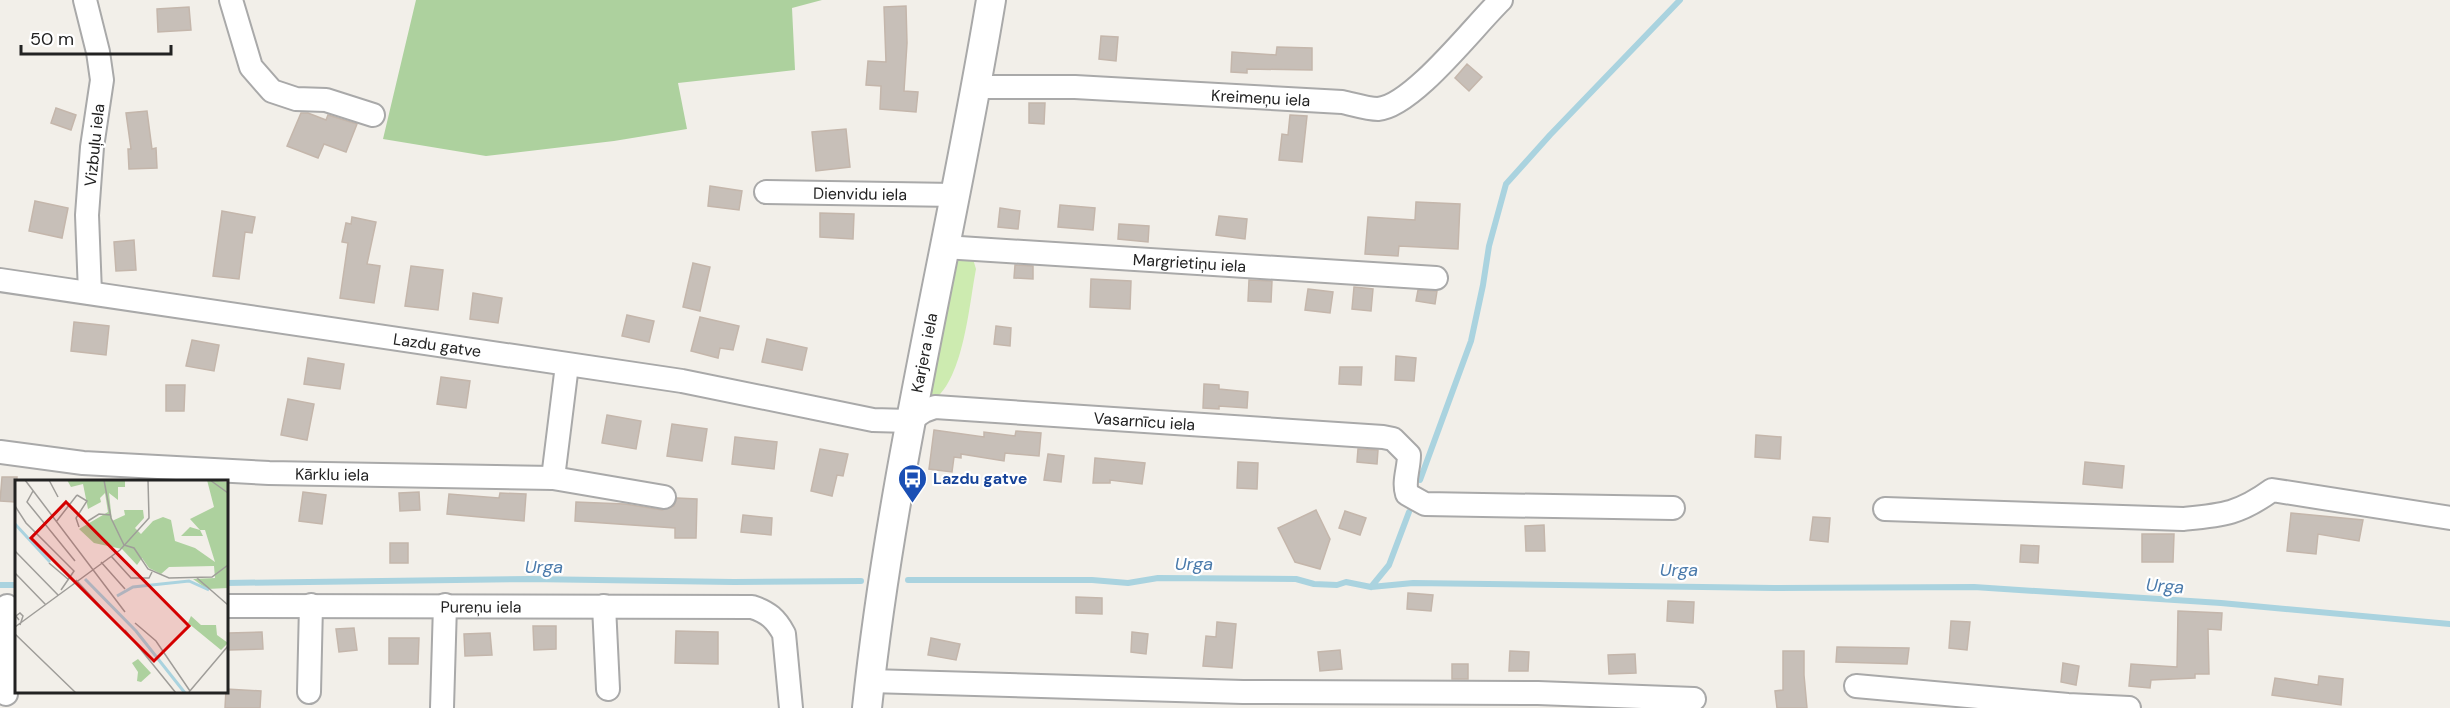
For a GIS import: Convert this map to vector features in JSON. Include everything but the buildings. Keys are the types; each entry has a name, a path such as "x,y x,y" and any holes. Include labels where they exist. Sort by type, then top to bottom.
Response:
{"street":[{"name":"Vizbuļu iela","path":"85,0 98,52 102,80 92,147 87,215 90,293"},
{"path":"231,0 251,67 272,92 296,99 326,100 373,115"},
{"name":"Karjera iela","path":"869,694 883,580 909,421 977,87 991,0"},
{"name":"Kreimeņu iela","path":"977,87 1086,87 1341,102 1378,109 1398,102 1416,89 1501,0"},
{"name":"Dienvidu iela","path":"766,192 955,195"},
{"name":"Margrietiņu iela","path":"944,247 1436,278"},
{"name":"Lazdu gatve","path":"0,280 682,381 873,420 909,421"},
{"path":"553,478 567,365"},
{"name":"Vasarnīcu iela","path":"909,421 935,407 1383,437 1393,439 1409,455 1409,470 1404,483 1407,494 1425,504 1673,508"},
{"name":"Kārklu iela","path":"0,452 83,463 269,473 553,478 664,497"},
{"path":"1885,509 2183,519 2226,515 2254,503 2272,490 2450,518"},
{"path":"309,692 311,605"},
{"path":"442,708 445,605"},
{"path":"6,693 8,606"},
{"name":"Pureņu iela","path":"228,606 752,607 767,612 784,634 791,708"},
{"path":"604,606 608,689"},
{"path":"1856,686 2068,705 2129,708"},
{"path":"869,694 1538,693 1694,699"}],"green space":[{"path":"416,0 822,0 792,8 795,70 678,83 687,129 614,141 486,156 383,139"},
{"path":"954,259 973,259 976,269 968,320 959,358 952,375 934,400 927,399"}],"waterway":[{"path":"1420,480 1471,341 1489,246 1506,184 1680,0"},
{"path":"1371,587 1389,565 1409,512"},
{"name":"Urga","path":"908,580 1092,580 1128,583 1158,578 1296,579 1314,584 1337,585 1346,582 1371,587 1413,583 1774,588 1974,587 2221,603 2450,624"},
{"name":"Urga","path":"228,583 529,579 861,581"},
{"name":"Urga","path":"0,585 15,585"}],"place":[{"name":"Lazdu gatve","path":"912,504"}]}
